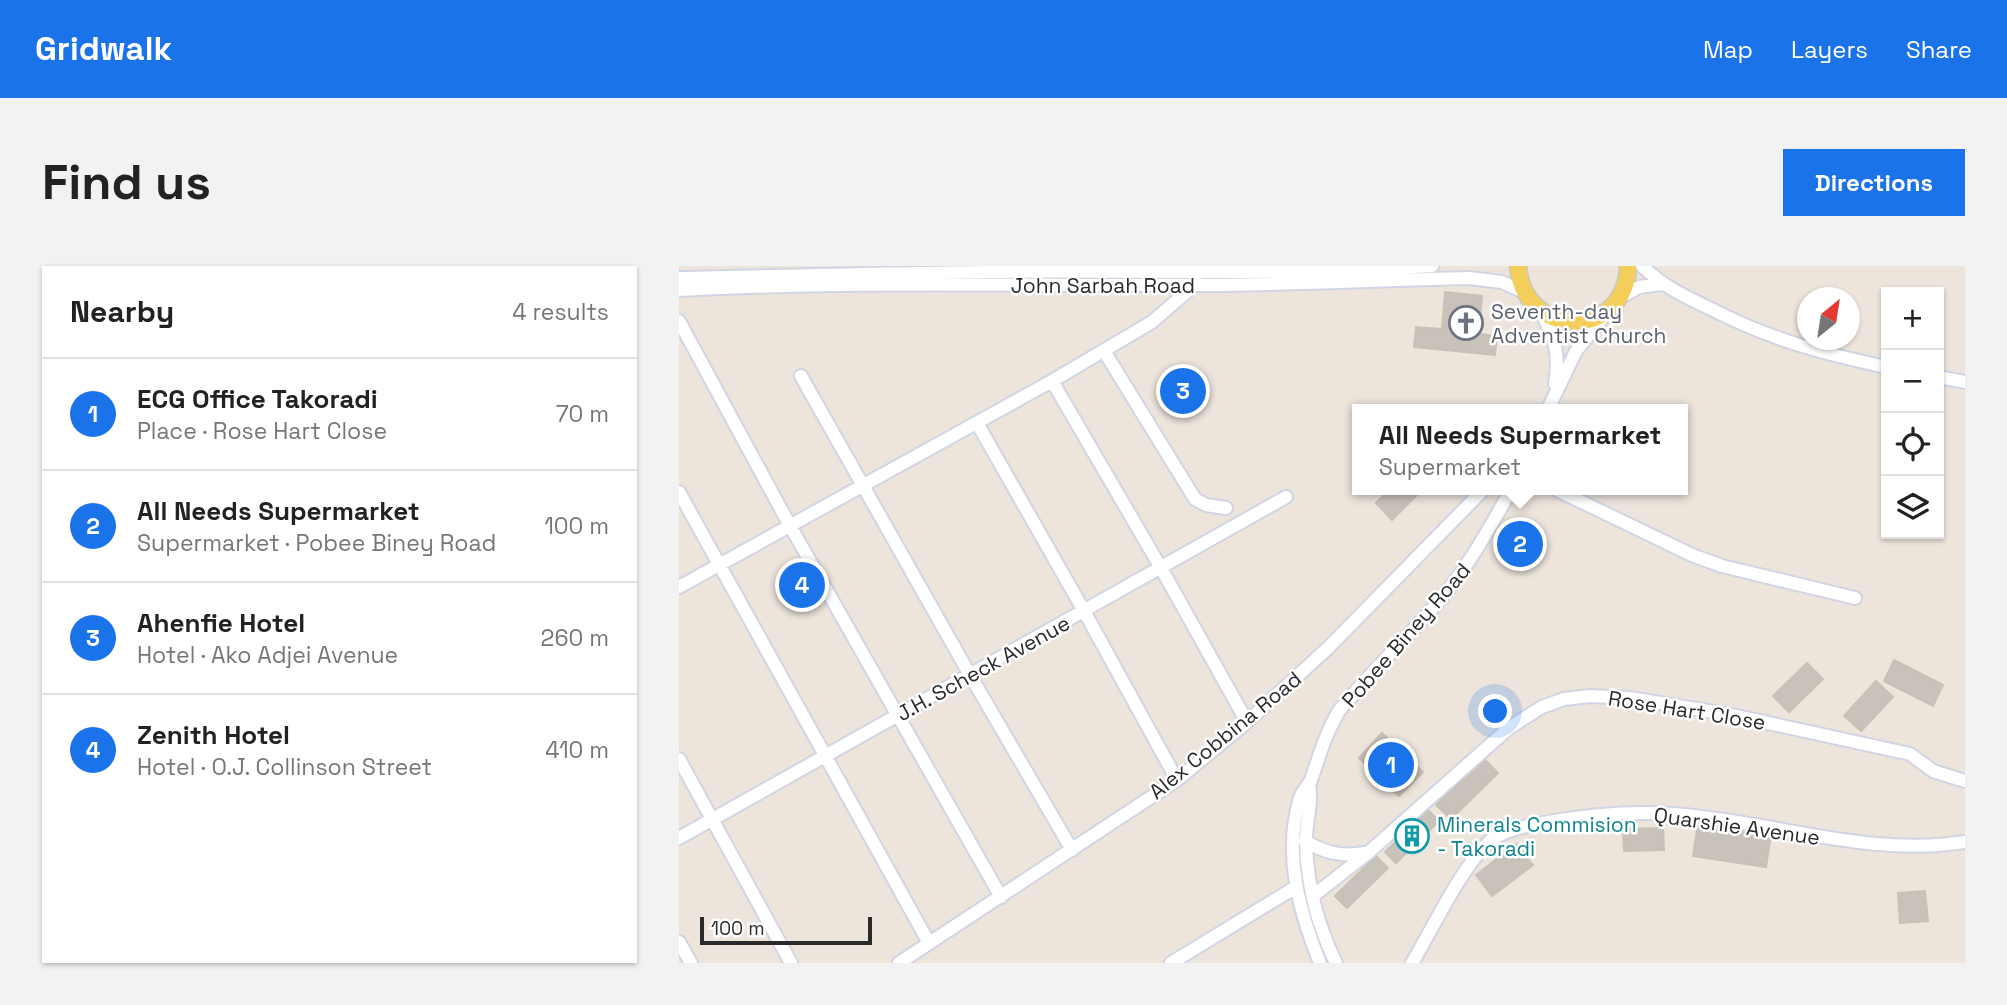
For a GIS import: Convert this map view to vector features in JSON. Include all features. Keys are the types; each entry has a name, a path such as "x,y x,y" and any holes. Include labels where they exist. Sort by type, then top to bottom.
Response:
{"main road":[{"path":"1518,266 1524,292 1540,311 1551,317 1575,322 1599,316 1614,304 1625,288 1628,266"}],"street":[{"path":"825,275 835,266"},
{"name":"John Sarbah Road","path":"679,278 825,275 867,270 1206,273 1432,266"},
{"path":"1642,266 1662,284 1736,322 1817,352 1881,366"},
{"path":"679,587 789,524 1052,382 1152,322 1206,273"},
{"name":"John Sarbah Road","path":"679,290 855,285 1195,285 1469,278 1502,282 1524,292"},
{"path":"1550,404 1576,351 1614,304 1639,287 1662,284"},
{"path":"1540,311 1551,329 1558,356 1554,394"},
{"path":"679,321 789,524 1001,897"},
{"path":"1104,351 1195,499 1206,506 1226,508"},
{"path":"801,376 1072,850"},
{"path":"1944,378 1965,382"},
{"path":"1052,382 1247,722"},
{"path":"977,423 1177,780"},
{"path":"679,492 929,943"},
{"name":"Alex Cobbina Road","path":"899,963 1177,780 1328,649 1478,495"},
{"name":"Pobee Biney Road","path":"1336,963 1319,921 1305,841 1310,784 1318,757 1339,710 1462,572 1508,495"},
{"path":"1567,495 1692,555 1722,566 1854,598"},
{"name":"J.H. Scheck Avenue","path":"679,838 1286,497"},
{"name":"Rose Hart Close","path":"1313,896 1369,852 1509,728 1542,707 1564,699 1629,698 1732,715 1910,754 1933,771 1965,781"},
{"path":"679,759 791,963"},
{"name":"Pobee Biney Road","path":"1310,784 1301,793 1295,817 1293,860 1300,909 1319,963"},
{"name":"Quarshie Avenue","path":"1412,963 1477,856 1489,842 1522,827 1582,816 1654,812 1702,817 1856,843 1888,846 1965,842"},
{"path":"1305,841 1337,855 1369,852"},
{"path":"1171,963 1296,887"},
{"path":"679,942 691,963"}],"building":[{"path":"1445,292 1482,296 1479,334 1497,336 1495,355 1414,347 1416,327 1442,329"},
{"path":"1384,495 1417,495 1392,520 1376,503"},
{"path":"1894,660 1943,685 1933,706 1884,681"},
{"path":"1807,663 1823,679 1789,712 1773,696"},
{"path":"1876,681 1893,697 1861,731 1844,716"},
{"path":"1382,733 1423,772 1399,796 1359,758"},
{"path":"1483,758 1498,773 1451,819 1436,805"},
{"name":"Minerals Commision - Takoradi","path":"1428,810 1439,821 1396,863 1385,852"},
{"path":"1698,823 1771,834 1766,867 1693,856"},
{"path":"1663,828 1664,850 1624,851 1623,829"},
{"path":"1516,844 1533,865 1492,896 1476,875"},
{"path":"1376,856 1388,868 1347,908 1335,896"},
{"path":"1925,891 1928,921 1900,923 1898,893"}],"place":[{"name":"Seventh-day Adventist Church","path":"1466,323"},
{"name":"Ahenfie Hotel","path":"1183,391"},
{"name":"All Needs Supermarket","path":"1520,544"},
{"name":"Zenith Hotel","path":"802,585"},
{"name":"ECG Office Takoradi","path":"1391,765"},
{"name":"Minerals Commision - Takoradi","path":"1412,836"}]}
